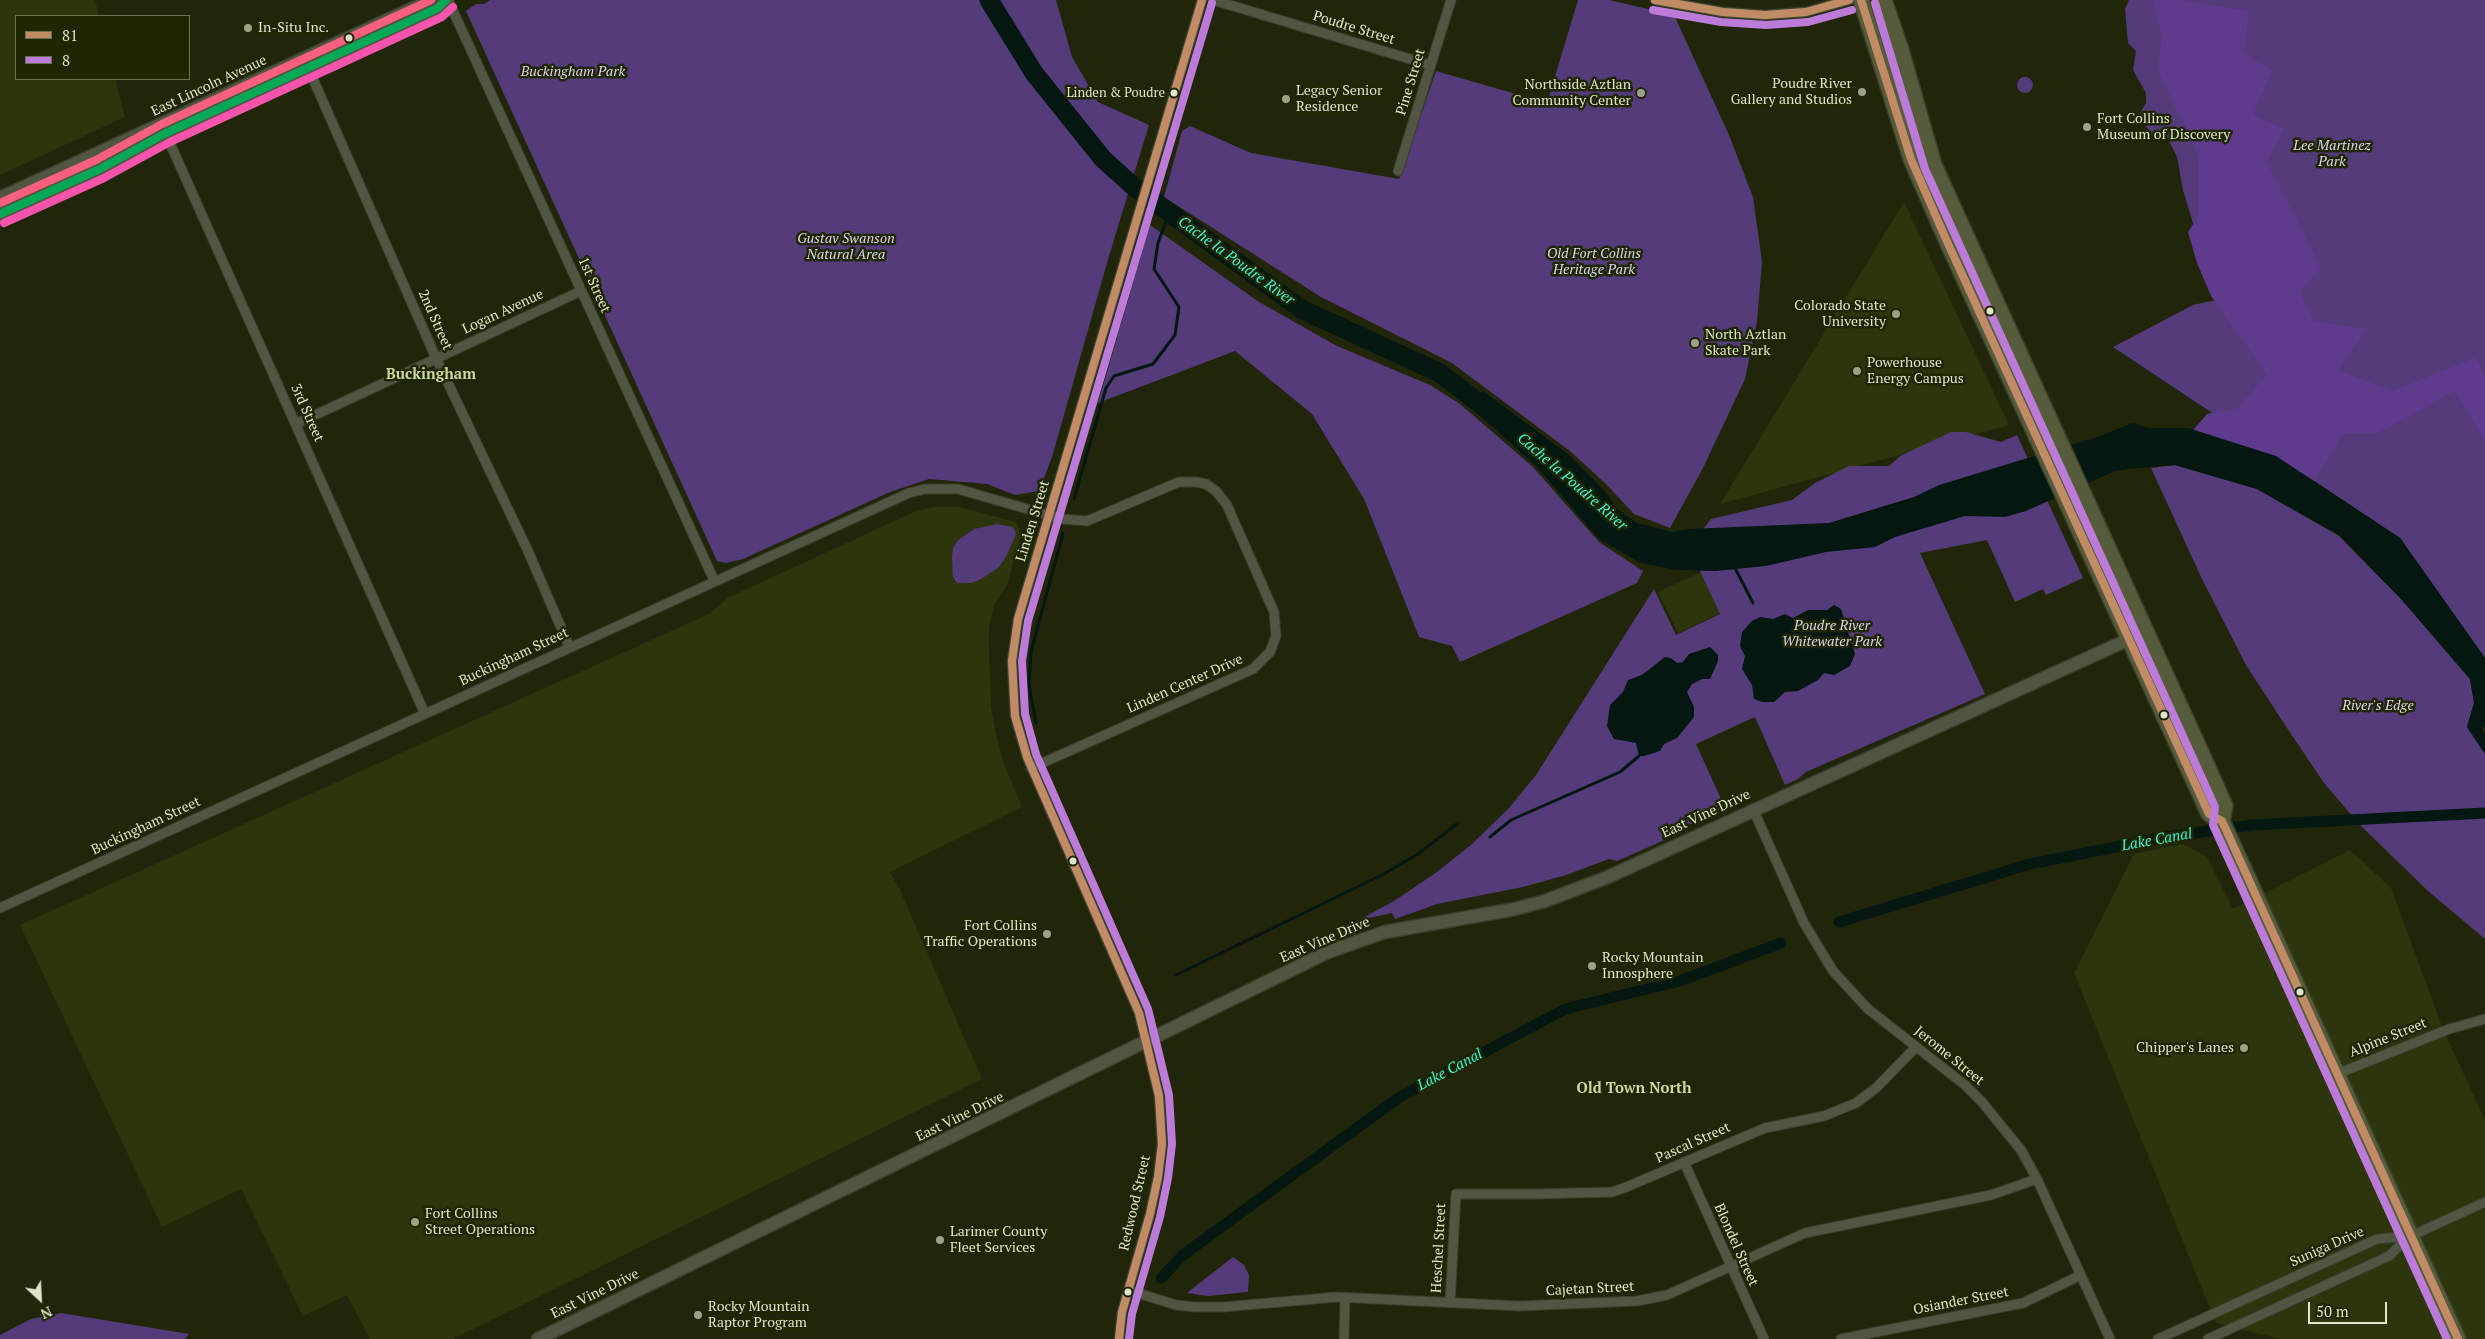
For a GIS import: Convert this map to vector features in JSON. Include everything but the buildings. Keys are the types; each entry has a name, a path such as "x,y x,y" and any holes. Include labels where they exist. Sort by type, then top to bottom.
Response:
{"highway":[{"path":"1861,0 1911,159 2209,814 2222,821"},
{"path":"1884,0 1934,165 2147,631 2225,806 2222,821 2458,1339"}],"main road":[{"name":"East Lincoln Avenue","path":"0,198 164,129 306,63 431,0"},
{"name":"East Lincoln Avenue","path":"306,63 438,8 447,0"},
{"name":"East Lincoln Avenue","path":"0,214 100,169 164,129"},
{"name":"East Vine Drive","path":"538,1339 1328,952 1361,938 1410,926 1515,909 1545,901 1608,877 1753,809 2147,631"}],"street":[{"name":"1st Street","path":"447,0 714,580"},
{"name":"Linden Street","path":"1147,1042 1139,1013 1031,768 1015,716 1012,661 1018,619 1202,0"},
{"name":"Poudre Street","path":"1212,0 1430,65"},
{"name":"Pine Street","path":"1398,172 1451,0"},
{"path":"1655,0 1723,12 1765,16 1806,12 1848,0"},
{"name":"2nd Street","path":"306,63 436,358 528,550 569,646"},
{"name":"3rd Street","path":"164,129 426,714"},
{"name":"Logan Avenue","path":"296,424 581,291"},
{"name":"Linden Center Drive","path":"1031,768 1253,669 1270,652 1276,636 1274,612 1227,505 1216,491 1206,484 1179,482 1087,521 1070,521 1049,514"},
{"name":"Buckingham Street","path":"0,908 426,714 569,646 894,499 925,489 958,489 1049,514"},
{"name":"Jerome Street","path":"1753,809 1804,923 1828,962 1868,1010 1982,1102 2021,1150 2037,1179 2110,1339"},
{"name":"Alpine Street","path":"2337,1074 2449,1028 2485,1019"},
{"name":"Redwood Street","path":"1118,1339 1122,1312 1150,1214 1162,1144 1159,1096 1147,1042"},
{"name":"Pascal Street","path":"1456,1194 1612,1192 1765,1128 1824,1116 1856,1103 1881,1083 1916,1047"},
{"name":"Blondel Street","path":"1684,1162 1764,1339"},
{"name":"Cajetan Street","path":"1128,1290 1176,1305 1195,1308 1345,1298 1519,1306 1650,1300 1667,1295 1805,1233 1991,1195 2037,1179"},
{"name":"Heschel Street","path":"1450,1303 1456,1194"},
{"path":"2208,1339 2389,1256 2410,1236 2485,1202"},
{"name":"Suniga Drive","path":"2158,1339 2377,1240 2410,1236"},
{"name":"Osiander Street","path":"1841,1339 2023,1303 2081,1275"},
{"path":"1344,1339 1345,1298"}],"shaded area":[{"path":"0,0 95,0 99,15 15,15 15,80 115,80 125,117 0,175"},
{"path":"2153,0 2178,0 2249,11 2244,53 2272,70 2253,115 2284,129 2267,162 2321,268 2300,292 2314,321 2366,329 2338,370 2393,391 2476,357 2485,379 2485,441 2455,391 2378,433 2343,433 2312,485 2188,436 2207,414 2238,408 2267,374 2211,296 2197,263 2188,232 2199,215 2199,157 2158,71 2162,36"},
{"name":"Colorado State University","path":"1904,202 2009,425 1720,504"},
{"path":"935,507 959,507 1016,522 1021,536 1007,585 994,605 989,628 989,647 991,707 997,738 1004,764 1022,807 890,872 900,890 982,1079 453,1339 370,1339 347,1295 303,1316 241,1189 162,1227 20,925 711,613 727,598 916,511"},
{"path":"1701,572 1720,613 1678,633 1658,592"},
{"path":"2183,844 2207,857 2233,909 2350,850 2391,888 2443,1029 2485,1120 2485,1339 2281,1339 2216,1323 2074,973 2134,854"}],"green space":[{"name":"Gustav Swanson Natural Area","path":"490,0 1056,0 1072,57 1098,102 1149,125 1109,256 1052,457 1039,491 1015,495 987,484 929,479 890,492 743,559 726,563 717,561 466,11 476,4 484,4"},
{"name":"Old Fort Collins Heritage Park","path":"1578,0 1609,0 1674,15 1729,135 1753,197 1762,262 1757,321 1745,379 1703,468 1670,528 1634,514 1606,484 1570,451 1452,363 1321,297 1164,197 1182,131 1190,126 1251,153 1399,179 1436,71 1547,103"},
{"name":"Lee Martinez Park","path":"2129,0 2485,0 2485,658 2400,538 2113,347 2193,305 2216,300 2183,190 2177,157 2167,137 2158,138 2150,133 2139,115 2146,103 2146,93 2133,70 2136,51 2128,43 2125,9"},
{"path":"2022,77 2028,77 2033,82 2031,91 2022,93 2017,88 2017,82"},
{"path":"1150,225 1259,302 1337,346 1430,385 1460,404 1533,467 1599,542 1643,571 1637,583 1460,662 1452,646 1419,637 1364,499 1312,414 1235,351 1098,403"},
{"name":"Poudre River Whitewater Park","path":"1951,432 1966,432 2001,442 2017,435 2083,578 2046,595 2043,589 2015,602 1987,540 1920,553 1985,694 1806,772 1798,779 1785,785 1755,717 1696,744 1727,812 1717,812 1674,832 1669,838 1617,861 1609,859 1566,875 1523,887 1437,904 1395,919 1392,913 1359,920 1394,901 1437,872 1472,844 1509,808 1536,775 1654,589 1676,635 1720,614 1693,556 1696,538 1711,519 1792,500 1815,483 1849,466 1889,466 1900,456"},
{"name":"River's Edge","path":"2175,465 2257,489 2339,536 2402,600 2470,679 2474,703 2467,727 2485,754 2485,939 2428,891 2360,825 2324,783 2285,725 2246,665 2202,579 2151,468"},
{"path":"997,524 1013,527 1016,534 1007,555 999,567 972,583 957,583 953,577 952,557 953,548 958,540 974,529"},
{"path":"1233,1257 1244,1265 1249,1275 1248,1292 1208,1296 1187,1293"},
{"path":"61,1313 189,1334 185,1339 0,1339 0,1335 31,1319"}],"water":[{"path":"1483,391 1568,454 1606,492 1617,509 1637,523 1672,532 1689,529 1829,523 1914,497 1939,485 2097,437 2133,423 2148,428 2188,428 2276,456 2400,538 2485,658 2485,725 2482,730 2485,734 2485,754 2467,727 2474,703 2470,679 2402,600 2339,535 2257,489 2175,465 2129,469 2115,471 2026,511 2005,517 1965,516 1895,537 1875,547 1826,552 1766,566 1716,571 1675,570 1641,563 1599,539 1536,466 1468,405"},
{"path":"1834,605 1841,609 1855,654 1850,666 1834,675 1824,673 1818,680 1798,691 1785,692 1774,702 1762,702 1754,699 1752,685 1742,669 1745,656 1740,646 1742,632 1752,621 1760,617 1773,619 1785,614 1793,618 1808,610 1827,610"},
{"path":"1710,647 1718,655 1718,661 1710,679 1702,679 1692,684 1687,692 1694,707 1694,717 1677,738 1664,744 1660,751 1644,756 1639,756 1636,743 1614,739 1607,726 1610,705 1623,692 1628,680 1642,675 1665,657 1671,658 1677,663 1683,662 1689,654"}],"waterway":[{"name":"Cache la Poudre River","path":"989,0 1034,73 1103,159 1133,186 1301,309 1440,373 1493,414"},
{"path":"1074,499 1106,388 1114,376 1153,364 1175,335 1179,307 1154,269 1158,243 1169,213"},
{"path":"1036,723 1029,685 1031,652 1063,533"},
{"path":"1734,566 1753,603"},
{"path":"1490,837 1511,820 1620,772 1639,756"},
{"name":"Lake Canal","path":"1839,922 2030,864 2166,837 2252,825 2485,813"},
{"path":"1176,975 1382,875 1418,854 1458,823"},
{"name":"Lake Canal","path":"1161,1278 1183,1255 1398,1098 1565,1009 1680,981 1781,943"}],"transit line":[{"path":"0,203 96,160 162,124 431,0"},
{"path":"0,214 100,169 166,133 438,8 446,0"},
{"name":"81","path":"1119,1339 1122,1312 1150,1214 1158,1177 1162,1144 1159,1096 1139,1013 1027,757 1015,716 1012,661 1018,619 1202,0"},
{"name":"81","path":"1655,0 1723,12 1765,15 1806,12 1849,0"},
{"name":"81","path":"1861,0 1911,159 1945,237 2209,814 2222,821 2458,1339"},
{"name":"8","path":"1129,1339 1132,1314 1160,1217 1168,1178 1172,1144 1169,1095 1148,1009 1036,754 1025,714 1022,661 1028,621 1212,3"},
{"name":"8","path":"1875,3 1925,169 2215,807 2213,825 2447,1339"},
{"path":"4,223 104,178 170,142 442,17 453,7"},
{"name":"8","path":"1653,10 1721,22 1766,25 1808,22 1852,10"}],"place":[{"name":"In-Situ Inc.","path":"248,28"},
{"name":"Poudre River Gallery and Studios","path":"1862,92"},
{"name":"Linden & Poudre","path":"1174,93"},
{"name":"Northside Aztlan Community Center","path":"1641,93"},
{"name":"Legacy Senior Residence","path":"1286,99"},
{"name":"Fort Collins Museum of Discovery","path":"2087,127"},
{"name":"Colorado State University","path":"1896,314"},
{"name":"North Aztlan Skate Park","path":"1695,343"},
{"name":"Powerhouse Energy Campus","path":"1857,371"},
{"name":"Fort Collins Traffic Operations","path":"1047,934"},
{"name":"Rocky Mountain Innosphere","path":"1592,966"},
{"name":"Chipper's Lanes","path":"2244,1048"},
{"name":"Fort Collins Street Operations","path":"415,1222"},
{"name":"Larimer County Fleet Services","path":"940,1240"},
{"name":"Rocky Mountain Raptor Program","path":"698,1315"}],"district":[{"name":"Buckingham","path":"431,375"},
{"name":"Old Town North","path":"1634,1089"}],"park label":[{"name":"Buckingham Park","path":"573,72"}]}
